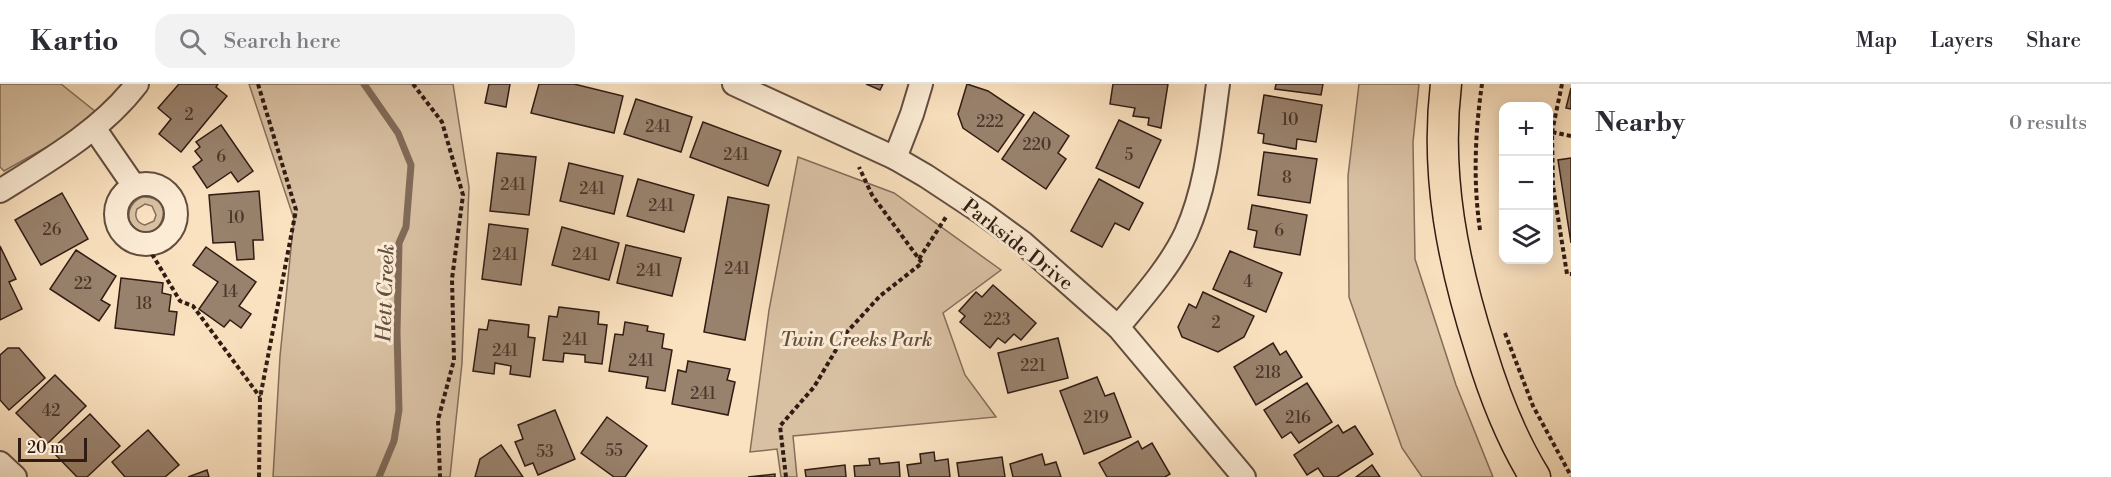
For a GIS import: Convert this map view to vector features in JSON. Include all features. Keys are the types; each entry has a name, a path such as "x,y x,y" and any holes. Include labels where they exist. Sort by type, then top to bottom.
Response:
{"main road":[{"path":"1446,84 1442,159 1451,243 1470,317 1494,393 1535,477"}],"street":[{"path":"0,190 94,128 137,84"},
{"name":"Parkside Drive","path":"734,84 895,158 982,213 1023,243 1118,327 1238,475"},
{"path":"895,158 921,84"},
{"path":"1118,327 1151,285 1185,234 1198,199 1205,170 1218,84"},
{"path":"94,128 134,186"},
{"path":"0,463 15,477"}],"path":[{"path":"258,84 296,210 260,398 260,477"},
{"path":"413,84 442,122 464,195 452,279 453,360 438,420 440,477"},
{"path":"1480,232 1475,197 1478,112 1482,84"},
{"path":"1553,127 1562,84"},
{"path":"1553,132 1571,136"},
{"path":"1552,156 1553,186 1567,274 1571,274"},
{"path":"859,167 872,195 920,259"},
{"path":"786,477 780,426 814,387 846,333 880,296 922,262 920,259 946,217"},
{"path":"152,254 180,301 193,306 260,398"},
{"path":"1503,327 1533,406 1571,476"}],"green space":[{"path":"0,84 61,84 96,112 63,138 4,171 0,167"},
{"path":"249,84 453,84 469,187 462,363 450,477 273,477 280,356 294,219"},
{"path":"1359,84 1419,84 1413,142 1415,259 1456,385 1493,477 1422,477 1402,448 1349,297 1348,176"},
{"name":"Twin Creeks Park","path":"798,157 894,193 1001,270 943,313 965,375 996,417 793,436 797,477 781,477 777,449 750,452 769,310"},
{"path":"142,197 154,199 161,204 162,220 152,232 144,233 135,228 129,220 131,206","holes":["145,204 152,206 156,215 154,221 145,225 140,223 136,217 137,209"]}],"building":[{"path":"179,84 218,84 216,87 227,96 181,152 159,134 171,119 158,108"},
{"path":"489,84 510,84 506,107 485,103"},
{"path":"539,84 574,84 623,96 614,133 531,113"},
{"path":"866,84 883,84 880,90"},
{"path":"967,84 988,91 1024,115 998,152 963,128 958,114"},
{"path":"1113,84 1168,84 1161,128 1148,125 1149,118 1133,116 1135,108 1110,104"},
{"path":"1276,84 1323,84 1321,95 1275,89"},
{"path":"1571,88 1571,109 1566,108"},
{"path":"1264,95 1322,105 1316,142 1297,139 1296,149 1263,143 1264,134 1258,133"},
{"path":"636,99 692,117 681,152 624,134"},
{"path":"1034,112 1069,136 1058,153 1066,159 1046,189 1002,159"},
{"path":"1119,120 1161,140 1139,188 1096,168"},
{"path":"703,122 781,151 768,186 690,157"},
{"path":"221,125 253,171 238,182 231,172 207,188 193,167 202,160 195,151 200,147 196,142"},
{"path":"1264,152 1317,159 1310,203 1258,195"},
{"path":"497,153 536,157 529,215 490,211"},
{"path":"1571,158 1571,243 1558,160"},
{"path":"569,163 623,176 614,214 560,201"},
{"path":"638,179 694,195 684,232 627,216"},
{"path":"1099,179 1143,203 1129,230 1115,223 1102,247 1071,231"},
{"path":"259,191 263,240 253,240 254,259 237,260 235,242 213,243 209,195"},
{"path":"62,193 88,239 41,265 15,220"},
{"path":"728,197 769,205 745,340 704,332"},
{"path":"1252,205 1307,215 1300,255 1254,247 1257,231 1248,229"},
{"path":"489,224 528,229 521,285 482,279"},
{"path":"562,227 619,243 609,280 552,265"},
{"path":"626,245 681,258 672,296 617,283"},
{"path":"0,246 16,279 9,282 22,309 0,320"},
{"path":"206,247 256,282 239,306 251,314 241,328 230,320 224,327 199,309 218,282 193,265"},
{"path":"76,250 116,276 101,300 110,305 99,321 50,289"},
{"path":"1230,251 1282,273 1266,312 1213,289"},
{"path":"121,278 163,283 162,293 171,295 169,311 177,312 174,335 115,328"},
{"path":"993,285 1036,323 1021,340 1014,334 1005,343 998,338 990,348 960,322 965,316 959,311 976,292 982,297"},
{"path":"1203,292 1254,316 1244,337 1218,352 1182,337 1178,327 1189,304 1196,308"},
{"path":"559,307 599,312 598,324 607,325 602,364 585,362 585,355 564,353 563,362 543,360 549,316 557,317"},
{"path":"489,320 529,325 528,337 535,338 530,377 510,374 511,366 495,363 494,374 473,371 479,329 487,330"},
{"path":"625,322 648,326 647,331 664,334 662,348 672,350 665,391 646,388 648,377 609,371 615,334 623,335"},
{"path":"1058,338 1068,378 1008,393 998,353"},
{"path":"1273,343 1280,355 1286,351 1302,377 1256,405 1234,367"},
{"path":"8,348 19,348 45,378 9,410 0,400 0,355"},
{"path":"688,361 730,369 727,380 735,382 728,415 672,404 678,370 686,372"},
{"path":"55,375 86,406 47,444 16,413"},
{"path":"1097,377 1105,396 1114,393 1131,437 1084,454 1060,391"},
{"path":"1307,383 1332,422 1299,443 1291,432 1282,438 1264,410"},
{"path":"555,410 575,459 538,475 533,463 525,466 515,442 523,439 518,425"},
{"path":"90,414 120,446 87,477 77,477 51,450"},
{"path":"607,417 647,446 625,477 614,477 581,453"},
{"path":"1338,425 1343,433 1355,426 1373,454 1337,477 1324,477 1318,468 1307,475 1294,455"},
{"path":"148,430 179,465 165,477 125,477 112,462"},
{"path":"1138,441 1142,449 1152,443 1170,474 1165,477 1107,477 1099,463"},
{"path":"501,445 523,477 475,477 480,459"},
{"path":"934,452 935,461 948,459 950,477 909,477 907,465 921,463 920,454"},
{"path":"1042,454 1045,465 1056,462 1061,477 1013,477 1010,464"},
{"path":"1002,457 1005,477 959,477 957,463"},
{"path":"879,458 880,464 899,462 900,477 855,477 854,466 870,465 869,459"},
{"path":"845,465 846,477 806,477 805,470"},
{"path":"1372,465 1380,477 1356,477"},
{"path":"207,470 209,477 188,477"},
{"path":"775,474 775,477 748,477"}],"waterway":[{"name":"Hett Creek","path":"364,84 398,133 411,165 406,227 399,243 397,332 399,410 394,441 379,477"}]}
